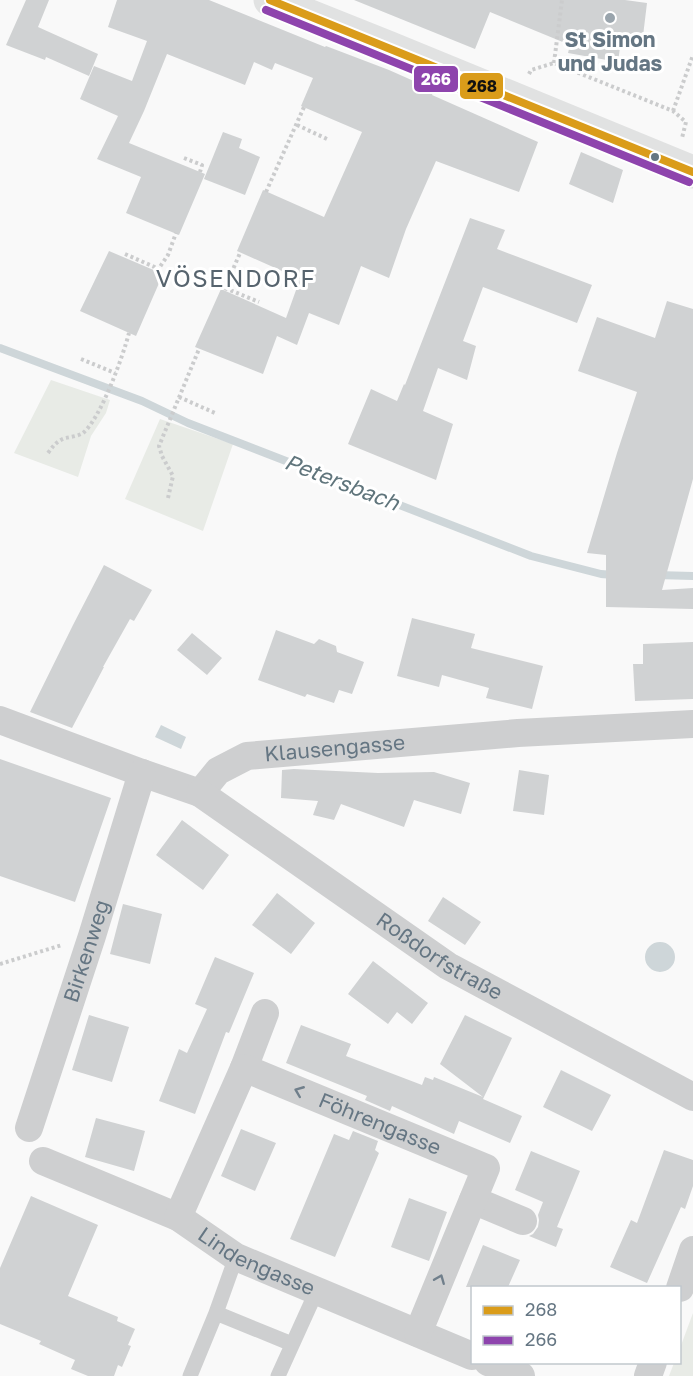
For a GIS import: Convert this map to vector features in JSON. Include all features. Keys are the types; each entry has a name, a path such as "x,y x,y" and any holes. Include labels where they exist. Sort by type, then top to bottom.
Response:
{"street":[{"path":"270,0 693,172"},
{"path":"0,720 200,793"},
{"name":"Klausengasse","path":"200,793 218,771 247,756 518,733 693,724"},
{"name":"Birkenweg","path":"29,1128 142,773"},
{"name":"Roßdorfstraße","path":"200,793 448,966 693,1098"},
{"path":"178,1217 244,1068 265,1013"},
{"name":"Föhrengasse","path":"244,1068 486,1168 418,1333"},
{"name":"Lindengasse","path":"43,1161 178,1217 236,1257 471,1356"},
{"path":"473,1200 523,1221"},
{"path":"681,1286 693,1250"},
{"path":"493,1364 520,1376"}],"lane":[{"path":"190,1376 236,1257"},
{"path":"278,1376 317,1290"},
{"path":"216,1313 292,1344"}],"path":[{"path":"554,63 562,0"},
{"path":"513,99 531,70 554,63 674,111 693,55"},
{"path":"266,192 304,107"},
{"path":"297,125 327,139"},
{"path":"184,158 202,165 200,172"},
{"path":"125,254 158,270 168,255 176,233"},
{"path":"240,253 225,289 259,302"},
{"path":"48,453 54,444 63,439 81,435 91,424 105,397 125,349 129,333"},
{"path":"168,498 172,476 159,446 199,349"},
{"path":"81,358 115,373"},
{"path":"179,397 215,413"},
{"path":"0,964 92,936"}],"shaded area":[{"path":"51,380 110,400 106,413 91,436 78,477 14,453"},
{"path":"160,419 233,444 203,531 125,499"},
{"path":"161,725 186,737 181,749 155,737"},
{"path":"660,942 666,943 674,951 674,963 666,971 660,972 654,971 646,963 645,957 646,951 654,943"},
{"path":"693,1313 693,1376 669,1376 674,1364 681,1364 681,1345"}],"building":[{"path":"26,0 49,0 38,27 98,54 89,76 46,57 45,60 6,45"},
{"path":"117,0 209,0 389,70 434,90 432,95 538,142 519,192 436,161 406,229 389,278 361,266 339,325 309,313 297,345 277,336 263,374 195,347 221,289 286,318 300,279 237,251 263,190 324,217 362,132 301,106 313,78 275,63 272,70 254,62 245,85 167,54 129,143 205,174 179,235 126,213 141,177 97,159 118,116 80,99 94,66 132,81 147,41 108,27"},
{"path":"354,0 625,0 647,3 643,36 622,33 618,62 568,53 570,45 490,12 475,49"},
{"path":"223,132 242,139 239,148 260,157 245,195 204,179"},
{"path":"581,152 623,170 613,203 569,184"},
{"path":"470,218 505,230 497,249 592,285 577,323 483,287 463,341 476,346 467,380 438,368 423,411 453,424 436,480 348,444 371,389 397,401"},
{"path":"109,251 163,274 136,336 80,311"},
{"path":"667,301 693,309 693,479 662,590 693,588 693,609 606,607 606,555 587,553 637,392 578,371 597,317 655,338"},
{"path":"104,565 152,590 134,621 130,619 72,728 30,712"},
{"path":"412,618 475,634 471,648 543,666 532,709 486,698 489,688 442,675 439,687 397,676"},
{"path":"276,630 314,644 319,639 336,646 337,652 364,662 352,694 339,690 334,703 307,694 305,697 258,680"},
{"path":"192,633 222,658 207,675 177,650"},
{"path":"693,642 693,699 635,701 633,664 643,664 643,644"},
{"path":"0,759 111,798 75,902 0,876"},
{"path":"282,770 378,773 434,772 470,783 461,814 414,800 404,827 341,804 334,820 313,815 318,801 281,798"},
{"path":"519,770 549,775 544,815 513,811"},
{"path":"182,820 229,855 203,890 156,855"},
{"path":"277,893 315,923 291,954 252,925"},
{"path":"443,897 481,922 465,945 428,921"},
{"path":"123,904 162,914 150,964 110,954"},
{"path":"215,957 254,973 229,1033 226,1032 195,1114 159,1101 179,1049 187,1053 207,1009 195,1004"},
{"path":"373,961 428,1003 412,1024 397,1012 388,1024 348,994"},
{"path":"89,1015 129,1027 112,1082 72,1070"},
{"path":"465,1015 512,1038 483,1099 522,1116 510,1143 459,1121 454,1134 392,1106 390,1111 365,1100 367,1096 286,1063 301,1025 351,1044 346,1056 422,1085 425,1077 433,1080 434,1077 483,1097 440,1064"},
{"path":"561,1070 611,1095 592,1131 543,1107"},
{"path":"96,1118 145,1131 134,1171 85,1157"},
{"path":"241,1129 276,1143 255,1191 221,1176"},
{"path":"353,1131 378,1141 375,1150 379,1153 335,1257 290,1239 334,1134 349,1140"},
{"path":"664,1150 693,1160 693,1186 685,1209 681,1207 647,1283 610,1267 631,1220 637,1223"},
{"path":"531,1151 580,1171 557,1227 563,1229 556,1247 529,1236 538,1227 538,1215 543,1202 515,1190"},
{"path":"31,1196 98,1225 68,1296 118,1317 117,1321 135,1329 122,1367 118,1365 114,1376 88,1376 71,1369 75,1360 39,1344 41,1341 0,1324 0,1268"},
{"path":"409,1198 447,1212 429,1261 391,1247"},
{"path":"483,1245 520,1260 508,1286 466,1287"}],"waterway":[{"name":"Petersbach","path":"0,348 142,401 188,423 531,556 601,574 614,575"},
{"name":"Petersbach","path":"656,575 693,576"}],"transit line":[{"name":"268","path":"270,0 693,172"},
{"name":"266","path":"266,10 689,182"}],"place":[{"name":"St Simon und Judas","path":"610,18"}],"district":[{"name":"VÖSENDORF","path":"236,279"}]}
